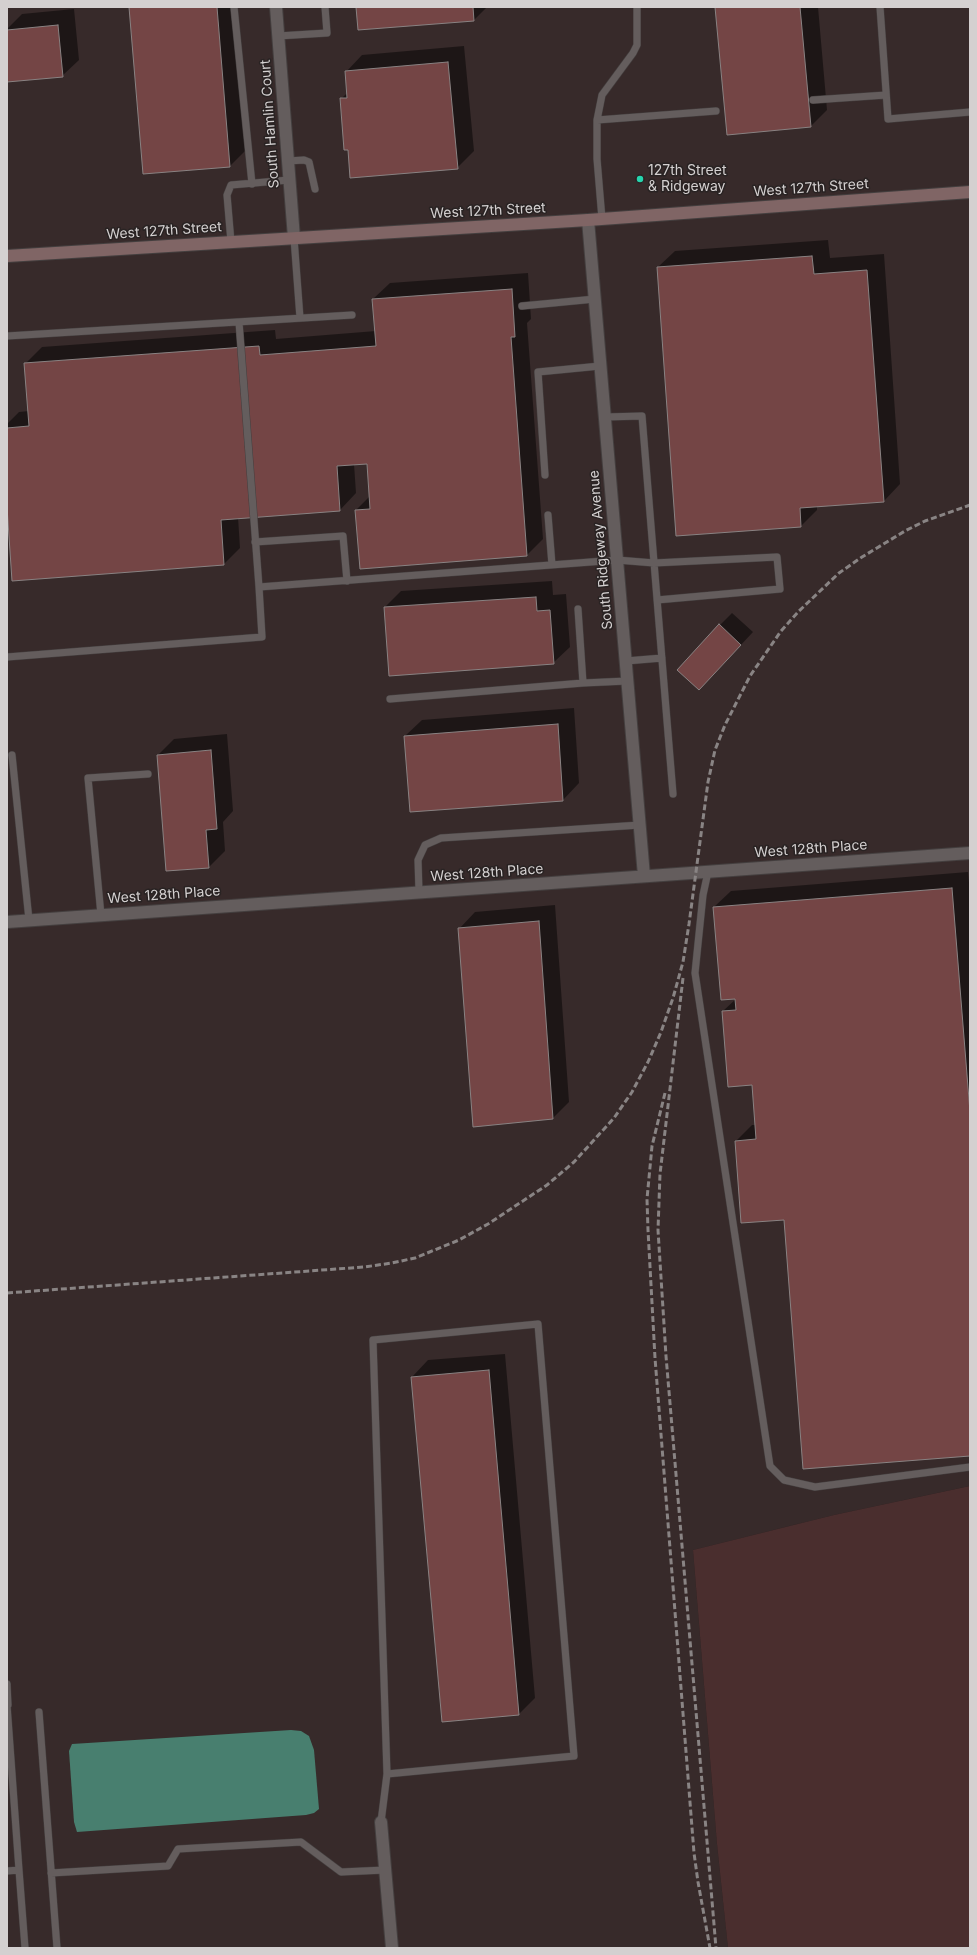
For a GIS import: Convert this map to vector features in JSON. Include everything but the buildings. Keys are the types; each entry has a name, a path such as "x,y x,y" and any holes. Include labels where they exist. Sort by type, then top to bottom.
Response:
{"main road":[{"name":"West 127th Street","path":"7,256 588,220 970,192"}],"street":[{"name":"South Hamlin Court","path":"276,7 294,238"},
{"name":"South Ridgeway Avenue","path":"588,220 644,876"},
{"name":"West 128th Place","path":"7,922 970,853"},
{"path":"381,1822 392,1948"}],"lane":[{"path":"234,7 252,184"},
{"path":"278,36 327,33 325,7"},
{"path":"602,219 597,159 597,120 602,95 634,53 637,45 637,7"},
{"path":"880,7 888,119 970,112"},
{"path":"813,100 886,95"},
{"path":"597,120 716,111"},
{"path":"288,161 304,160 309,162 315,189"},
{"path":"231,242 227,195 231,186 289,180"},
{"path":"294,238 300,318"},
{"path":"522,306 595,299"},
{"path":"7,336 352,315"},
{"path":"7,657 262,637 239,322"},
{"path":"545,475 538,372 600,366"},
{"path":"605,417 642,416 673,794"},
{"path":"548,515 552,565"},
{"path":"255,542 343,536 347,581"},
{"path":"259,587 617,560 654,563 777,557 780,589 657,600"},
{"path":"578,609 583,683"},
{"path":"626,661 662,658"},
{"path":"390,699 583,683 627,681"},
{"path":"12,755 29,920"},
{"path":"101,915 88,778 148,774"},
{"path":"419,892 418,860 425,845 441,838 640,825"},
{"path":"708,872 703,895 695,973 770,1466 784,1480 815,1487 970,1467"},
{"path":"381,1822 387,1774 373,1340 538,1324 574,1756 387,1774"},
{"path":"7,1684 25,1948"},
{"path":"39,1712 57,1948"},
{"path":"51,1873 168,1866 178,1849 301,1842 341,1872 385,1870"},
{"path":"7,1871 19,1870"}],"shaded area":[{"path":"7,7 970,7 970,1486 834,1515 693,1550 717,1844 728,1948 7,1948"},
{"path":"970,1486 970,1948 728,1948 717,1844 693,1550 834,1515"},
{"path":"291,1730 301,1731 309,1736 314,1750 319,1809 314,1813 306,1815 77,1832 74,1822 69,1751 72,1744"}],"railway":[{"path":"7,1293 364,1267 392,1263 415,1258 459,1240 488,1224 547,1185 574,1162 614,1118 632,1092 648,1062 661,1032 673,998 683,962 708,782 715,750 725,725 750,676 781,631 799,611 839,573 905,531 925,521 970,505"},
{"path":"683,978 660,1174 658,1230 666,1356 716,1948"},
{"path":"665,1093 652,1146 647,1199 648,1230 655,1358 694,1853 710,1948"}],"place":[{"name":"127th Street & Ridgeway","path":"640,179"}]}
